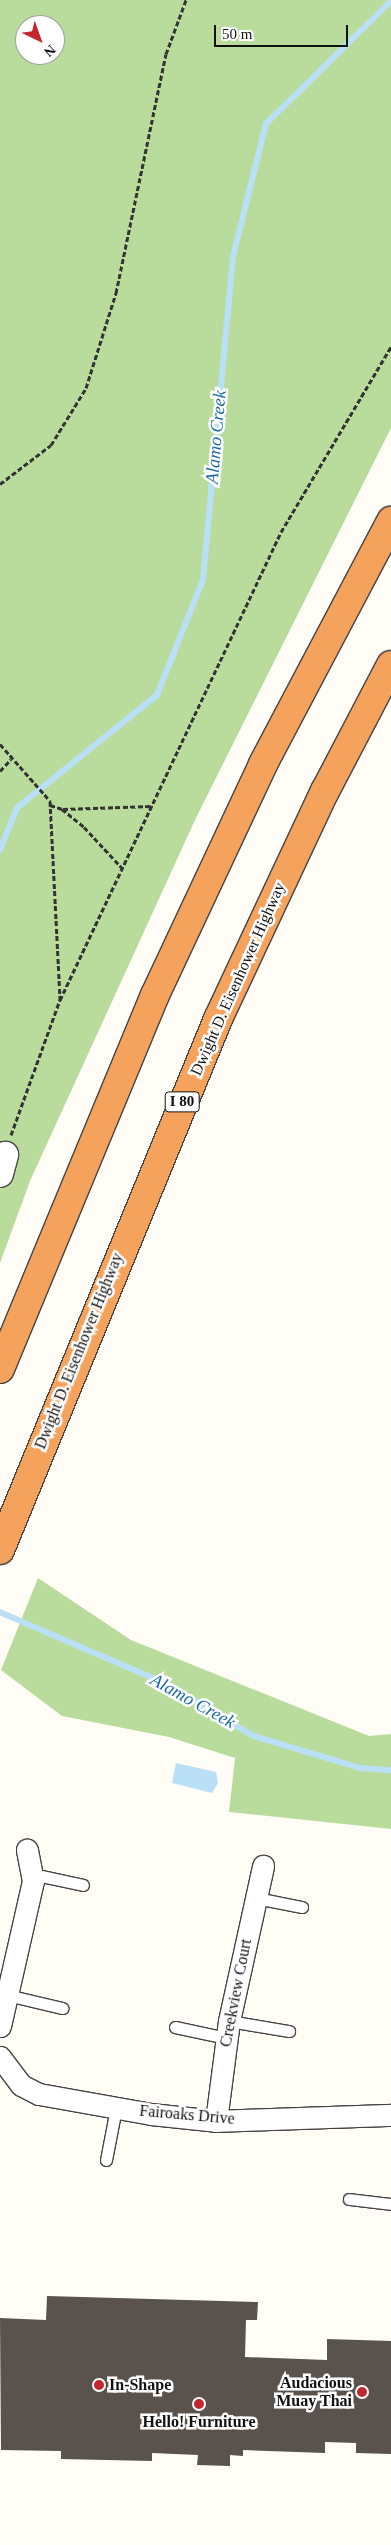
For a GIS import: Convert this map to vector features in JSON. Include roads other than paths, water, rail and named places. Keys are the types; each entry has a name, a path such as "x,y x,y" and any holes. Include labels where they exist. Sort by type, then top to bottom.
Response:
{"highway":[{"path":"0,1369 154,995 263,764 391,521"},
{"name":"Dwight D. Eisenhower Highway","path":"0,1550 218,1019 325,791 391,665"}],"street":[{"path":"0,2026 5,1989 32,1874 27,1850"},
{"name":"Creekview Court","path":"216,2121 227,2030 263,1866"},
{"name":"Fairoaks Drive","path":"3,2070 39,2094 116,2108 216,2121 391,2115"}],"lane":[{"path":"32,1874 83,1886"},
{"path":"256,1898 302,1907"},
{"path":"5,1989 62,2008"},
{"path":"175,2027 289,2031"},
{"path":"106,2160 116,2108"},
{"path":"350,2198 391,2204"}],"water":[{"path":"176,1763 216,1772 218,1783 212,1793 172,1783"}],"waterway":[{"name":"Alamo Creek","path":"0,850 17,808 157,695 203,580 233,257 266,124 391,1"},
{"name":"Alamo Creek","path":"0,1612 167,1684 254,1736 360,1768 391,1770"}],"place":[{"name":"In-Shape","path":"99,2385"},
{"name":"Audacious Muay Thai","path":"362,2392"},
{"name":"Hello! Furniture","path":"199,2404"}]}
